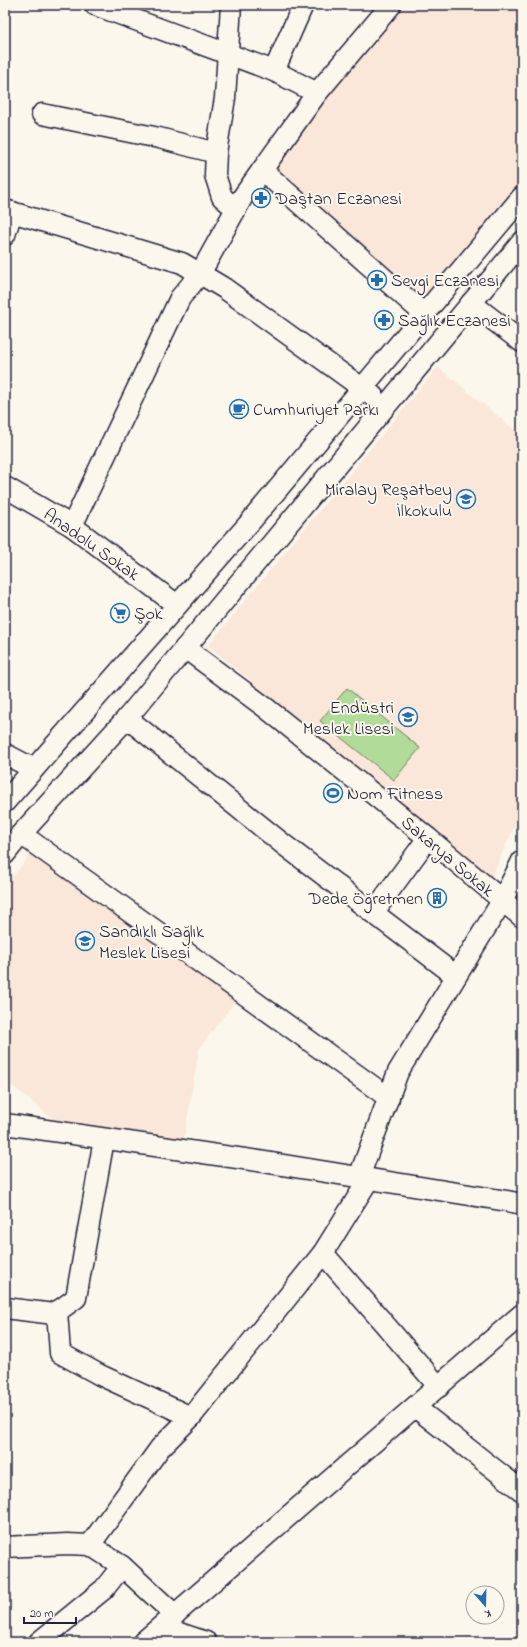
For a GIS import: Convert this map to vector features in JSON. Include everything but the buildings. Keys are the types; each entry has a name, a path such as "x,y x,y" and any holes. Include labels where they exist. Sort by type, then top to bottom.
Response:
{"street":[{"path":"95,5 274,70 317,93"},
{"path":"231,5 225,98 216,153 215,175 222,197 236,209"},
{"path":"274,70 303,5"},
{"path":"72,526 180,298 200,274 236,209 317,93 391,5"},
{"path":"42,114 159,138 216,153"},
{"path":"262,170 424,314"},
{"path":"5,802 251,521 522,197"},
{"path":"5,235 9,211 182,263 224,288 362,387 386,406"},
{"path":"5,854 21,834 127,718 522,242"},
{"path":"471,303 522,342"},
{"name":"Anadolu Sokak","path":"5,487 72,526 177,605"},
{"name":"Sakarya Sokak","path":"185,648 266,708 428,838 522,917"},
{"path":"127,718 282,844 456,976"},
{"path":"5,754 34,769"},
{"path":"21,834 389,1098"},
{"path":"373,913 428,838"},
{"path":"90,1545 160,1448 191,1417 323,1253 364,1178 398,1072 502,900 522,861"},
{"path":"5,1124 364,1178 522,1204"},
{"path":"5,1308 54,1314 76,1298 104,1139"},
{"path":"323,1253 439,1387"},
{"path":"57,1311 60,1353 100,1375 191,1417"},
{"path":"144,1642 522,1314"},
{"path":"415,1407 522,1491"},
{"path":"5,1547 68,1544 90,1545 122,1566 168,1621 206,1642"},
{"path":"40,1642 104,1589 122,1566"}],"shaded area":[{"path":"394,5 522,5 522,197 424,314 262,170"},
{"name":"Endüstri Meslek Lisesi","path":"438,367 522,436 522,809 492,876 381,788 208,646"},
{"name":"Sandıklı Sağlık Meslek Lisesi","path":"39,844 238,997 199,1049 183,1145 68,1131 5,1080 5,886"}],"green space":[{"path":"347,688 420,748 394,780 320,721"}],"place":[{"name":"Daştan Eczanesi","path":"261,198"},
{"name":"Sevgi Eczanesi","path":"377,280"},
{"name":"Sağlık Eczanesi","path":"384,320"},
{"name":"Cumhuriyet Parkı","path":"239,409"},
{"name":"Miralay Reşatbey İlkokulu","path":"466,499"},
{"name":"Şok","path":"120,613"},
{"name":"Endüstri Meslek Lisesi","path":"408,717"},
{"name":"Nom Fitness","path":"333,793"},
{"name":"Dede Öğretmen","path":"437,898"},
{"name":"Sandıklı Sağlık Meslek Lisesi","path":"85,941"}]}
